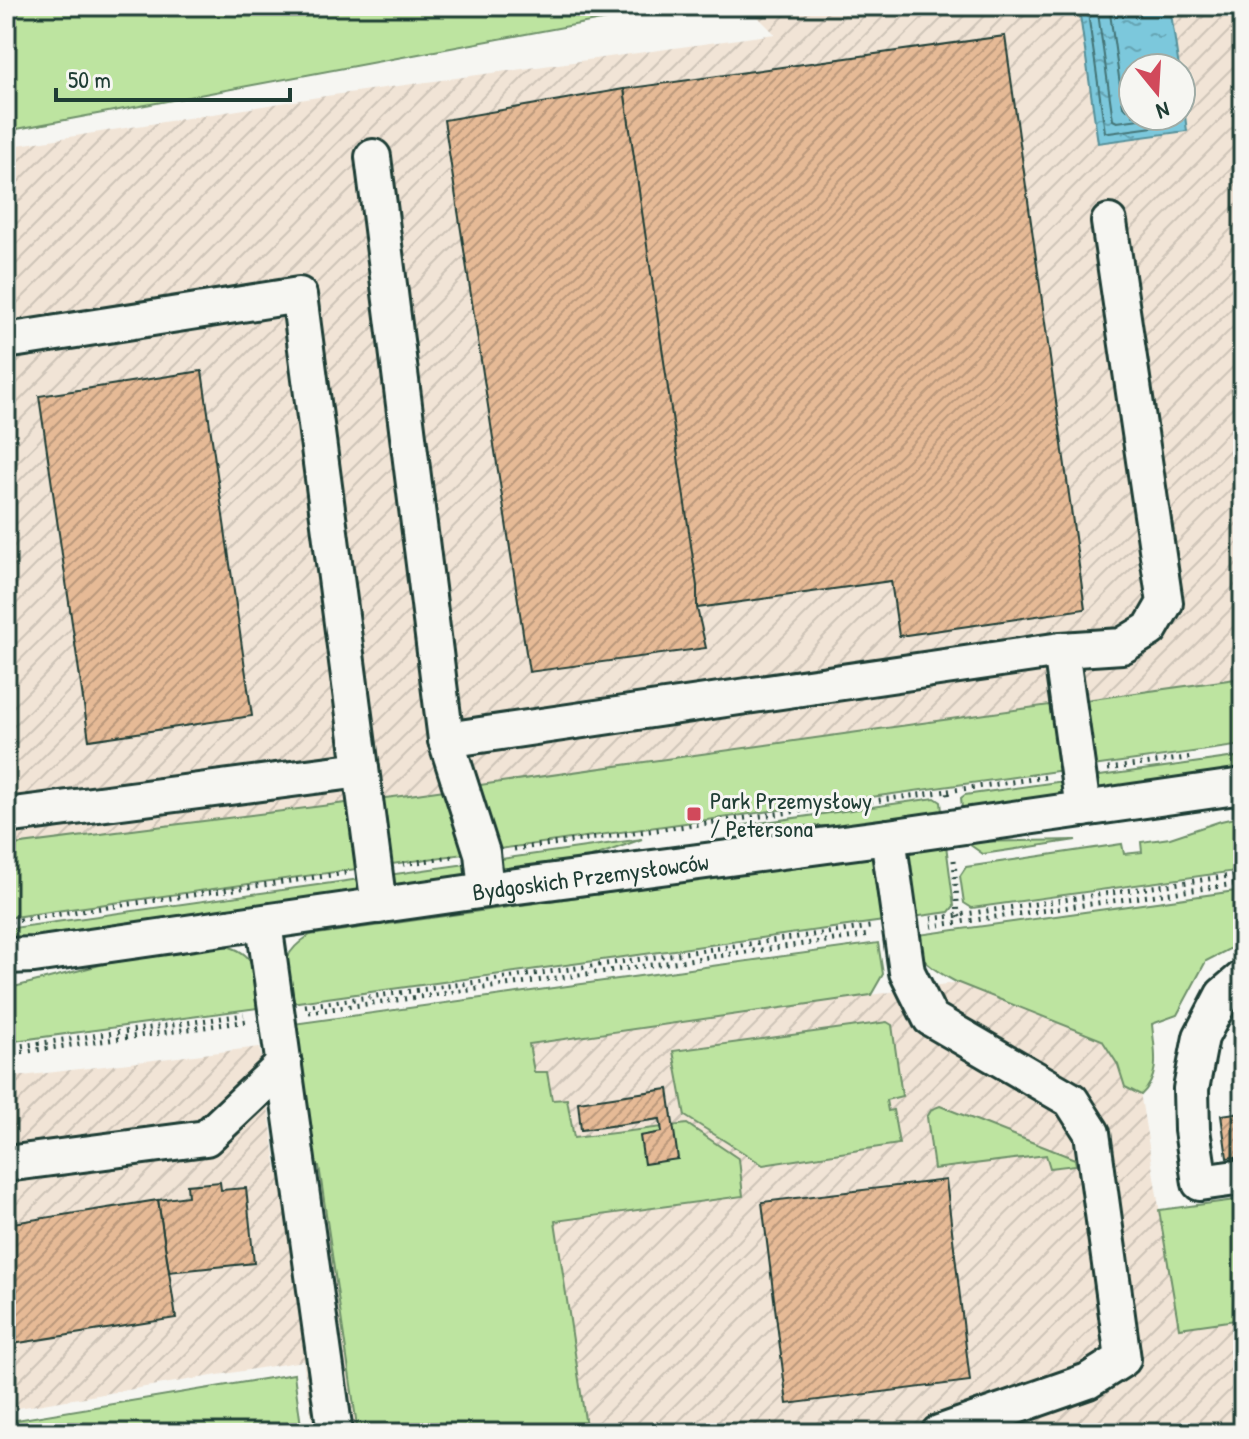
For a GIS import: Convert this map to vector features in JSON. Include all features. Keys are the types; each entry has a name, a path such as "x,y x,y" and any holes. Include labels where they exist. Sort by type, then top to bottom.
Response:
{"street":[{"path":"373,157 446,740 482,853 486,890"},
{"path":"446,740 1061,650 1122,646 1150,629 1165,603 1109,222"},
{"path":"6,341 299,295 379,906"},
{"path":"1061,650 1083,809"},
{"path":"6,816 361,770"},
{"name":"Bydgoskich Przemysłowców","path":"15,961 486,890 1243,786"},
{"path":"888,837 907,972 930,1018 1071,1100 1092,1133 1123,1359 1088,1381 939,1433"},
{"path":"264,923 335,1433"},
{"path":"1243,978 1223,995 1201,1037 1191,1089 1192,1130 1200,1183 1243,1177"},
{"path":"6,1164 206,1138 284,1064"}],"path":[{"path":"901,927 1243,874"},
{"path":"6,1054 901,927 1243,883"},
{"path":"6,1048 277,1014"}],"shaded area":[{"path":"747,6 1243,6 1243,678 409,795 6,856 6,147 319,97 775,34"},
{"path":"1118,959 1179,1328 1243,1319 1243,1433 314,1433 303,1361 6,1410 6,1078 260,1047 277,1171 364,1160 352,1070"}],"green space":[{"path":"6,6 676,6 6,131"},
{"path":"1243,678 1243,745 6,918 6,846 409,795"},
{"path":"1243,756 1243,769 962,808 961,798 965,795"},
{"path":"935,798 941,802 942,811 833,826 738,826"},
{"path":"1243,816 1243,870 972,908 964,903 960,876 966,867 1122,844 1124,854 1142,852 1141,842 1170,838"},
{"path":"642,839 578,862 6,942 6,929"},
{"path":"1076,840 983,854 966,842"},
{"path":"946,845 954,906 949,912 283,1004 285,964 293,949 310,935"},
{"path":"1243,890 1243,942 1206,961 1177,1015 1152,1024 1154,1071 1148,1088 1141,1095 1125,1087 1118,1065 1102,1040 956,982 922,958 911,936"},
{"path":"878,943 883,974 871,995 529,1044 534,1072 547,1072 552,1100 567,1099 574,1138 687,1124 739,1159 743,1196 555,1221 587,1433 358,1433 319,1166 312,1166 293,1024"},
{"path":"225,946 236,949 251,961 265,1007 6,1042 6,989 108,963"},
{"path":"887,1022 892,1025 902,1096 886,1100 888,1111 893,1110 899,1144 763,1165 685,1116 673,1051"},
{"path":"940,1106 1075,1159 1076,1165 1050,1168 1046,1155 934,1169 927,1117 932,1109"},
{"path":"1243,1199 1243,1319 1179,1328 1159,1210"},
{"path":"294,1374 302,1433 17,1433 16,1420"}],"water":[{"path":"1170,6 1177,52 1117,52 1117,132 1180,132 1098,143 1079,8"}],"building":[{"path":"1005,36 1085,609 899,636 891,581 697,608 624,89"},
{"path":"624,89 697,586 697,608 706,648 529,672 444,120"},
{"path":"202,371 252,716 89,740 39,396"},
{"path":"668,1089 678,1159 644,1164 640,1136 662,1132 660,1119 581,1130 578,1102"},
{"path":"1243,1112 1243,1156 1227,1158 1221,1115"},
{"path":"946,1180 970,1381 787,1404 762,1202"},
{"path":"220,1182 221,1190 246,1188 254,1263 169,1272 158,1200 188,1196 187,1185"},
{"path":"158,1200 176,1318 6,1345 6,1224"}],"place":[{"name":"Park Przemysłowy / Petersona","path":"694,814"}]}
